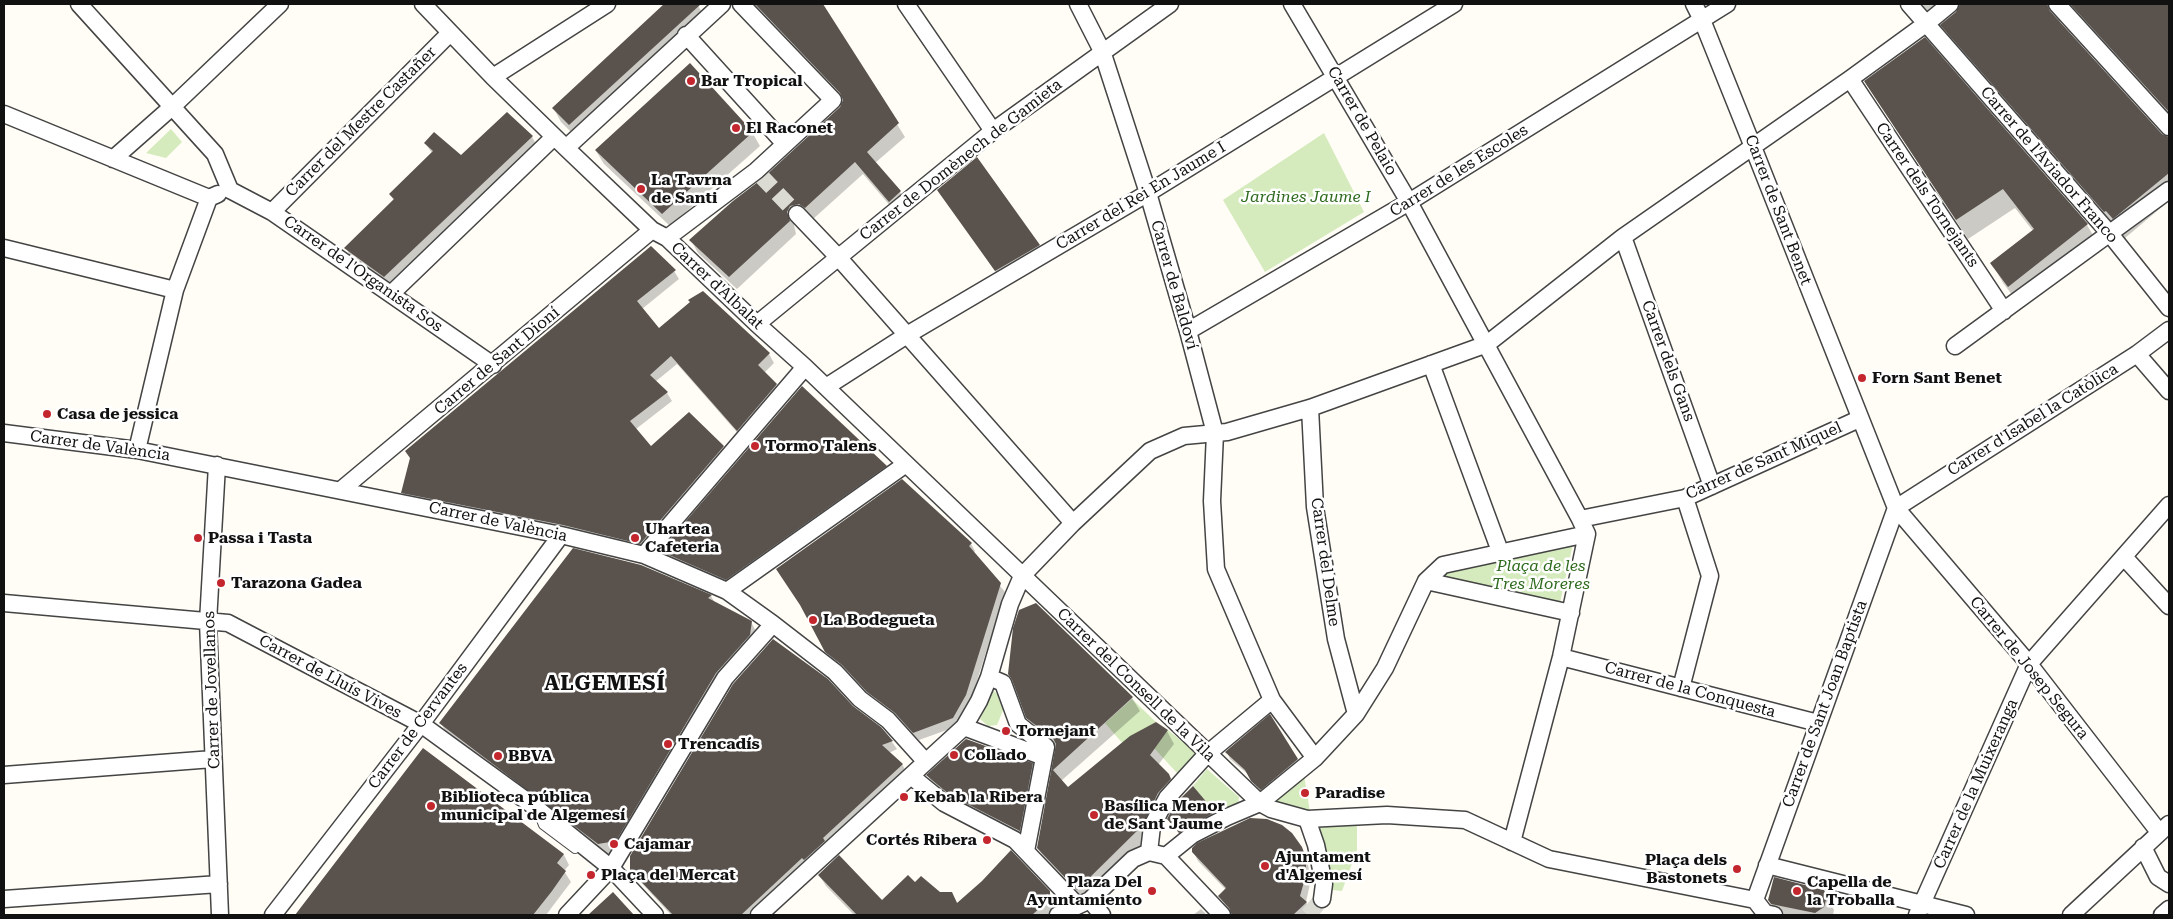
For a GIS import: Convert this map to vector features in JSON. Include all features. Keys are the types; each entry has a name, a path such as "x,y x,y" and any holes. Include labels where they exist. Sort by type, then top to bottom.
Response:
{"street":[{"path":"113,159 172,107 280,4"},
{"name":"Carrer d'Albalat","path":"423,4 560,143 806,367 1018,571"},
{"path":"493,77 606,4"},
{"path":"392,293 560,143 722,4"},
{"name":"Carrer de Sant Dioní","path":"341,490 493,365 660,234 759,173 785,144 832,100 741,4"},
{"path":"906,4 993,131"},
{"name":"Carrer de Baldoví","path":"1078,4 1102,51 1148,194 1188,331 1215,433 1212,501 1216,569 1272,700 1315,758"},
{"name":"Carrer de Domènech de Gamieta","path":"757,324 993,131 1170,4"},
{"name":"Carrer de Pelaio","path":"1292,4 1410,202 1584,526"},
{"name":"Carrer del Rei En Jaume I","path":"826,387 907,335 1148,194 1454,4"},
{"name":"Carrer de Sant Benet","path":"1694,4 1753,147 1896,508"},
{"name":"Carrer de les Escoles","path":"1188,331 1410,202 1727,4"},
{"name":"Carrer de l'Aviador Franco","path":"1909,4 2110,234 2169,308"},
{"path":"759,915 964,727 979,701 988,677 1018,571 1150,451 1184,436 1227,432 1310,408 1487,344 1623,237 1850,79 1950,4"},
{"path":"2057,4 2169,126"},
{"path":"4,114 208,198 230,190 215,154 83,5"},
{"name":"Carrer del Mestre Castañer","path":"272,212 450,33"},
{"path":"686,35 785,144"},
{"name":"Carrer dels Tornejants","path":"1850,79 2004,311"},
{"name":"Carrer de l'Organista Sos","path":"230,190 272,212 392,293 493,365"},
{"path":"1955,346 2169,190"},
{"path":"137,450 175,290 208,198"},
{"path":"798,214 1073,523"},
{"name":"Carrer dels Gans","path":"1623,237 1712,486"},
{"path":"4,248 175,290"},
{"name":"Carrer d'Isabel la Catòlica","path":"1896,508 2137,354 2169,330"},
{"path":"2137,354 2169,391"},
{"path":"1431,364 1501,554"},
{"path":"644,555 806,367"},
{"name":"Carrer del Delme","path":"1310,408 1315,507 1336,639 1356,714"},
{"name":"Carrer de Sant Miquel","path":"1584,526 1685,498 1859,418"},
{"name":"Carrer de València","path":"4,433 137,450 561,535 644,555 727,591 774,624 834,672 860,699 888,720 925,761"},
{"path":"727,591 906,464"},
{"name":"Carrer de Jovellanos","path":"216,466 208,622 220,915"},
{"path":"1681,688 1710,576 1685,498"},
{"name":"Carrer de la Muixeranga","path":"1920,909 2029,664 2169,505"},
{"name":"Carrer de Josep Segura","path":"1896,508 2029,664 2164,828"},
{"name":"Carrer de Sant Joan Baptista","path":"1755,900 1896,508"},
{"path":"1058,915 1083,902 1133,859 1149,852 1172,852 1192,835 1260,803 1315,758 1356,714 1385,668 1426,581 1443,565 1501,554 1584,526 1571,613 1561,657 1512,842"},
{"name":"Carrer de Cervantes","path":"273,915 421,724 561,535"},
{"path":"2124,557 2169,606"},
{"name":"Carrer del Consell de la Vila","path":"1018,571 1260,803"},
{"path":"1426,581 1571,613"},
{"name":"Carrer de Lluís Vives","path":"4,603 228,623 421,724 535,806 611,868"},
{"path":"567,915 611,868 725,678 774,624"},
{"name":"Carrer de la Conquesta","path":"1561,657 1818,723"},
{"path":"988,677 1003,683 1018,724 1046,747 1026,851"},
{"path":"1149,852 1152,826 1167,798 1207,754 1272,700"},
{"path":"964,727 1044,757"},
{"path":"4,775 213,759"},
{"path":"910,776 944,803 1015,840 1083,902 1102,915"},
{"path":"1260,803 1271,809 1307,819 1387,815 1465,820 1549,859 1755,900 1768,915"},
{"path":"1307,819 1316,844 1324,884 1322,899"},
{"path":"2071,915 2164,828"},
{"path":"2143,847 2158,877 2169,884"},
{"path":"1172,852 1222,915"},
{"path":"1767,865 1920,909 1966,915"},
{"path":"611,868 655,915"},
{"path":"4,899 219,884"},
{"path":"2162,915 2169,909"}],"lane":[{"path":"535,806 543,825 575,849"}],"green space":[{"path":"171,129 182,142 166,158 146,153"},
{"name":"Jardines Jaume I","path":"1324,133 1364,212 1265,272 1223,200"},
{"name":"Plaça de les Tres Moreres","path":"1573,544 1560,603 1438,581 1446,570"},
{"path":"993,690 1006,703 997,725 988,726 980,719"},
{"path":"1132,699 1156,722 1124,745 1105,723"},
{"path":"1168,730 1197,754 1177,773 1154,748"},
{"path":"1207,769 1239,797 1238,806 1220,818 1193,786"},
{"path":"1304,775 1310,812 1274,803 1275,798"},
{"path":"1357,824 1357,850 1342,891 1333,890 1317,828"}],"building":[{"path":"664,4 701,4 569,125 552,108"},
{"path":"755,4 823,4 899,123 867,152 901,191 889,202 855,162 805,208 799,204 790,206 787,212 790,221 729,277 689,240 733,201 763,178 840,107 843,100 840,93"},
{"path":"1960,4 2047,4 2050,11 2162,134 2169,137 2169,173 2113,219 2106,211 2104,212 1940,25 1956,12"},
{"path":"2070,4 2169,4 2169,112"},
{"path":"1925,37 2088,224 2008,287 1990,263 2034,229 2003,189 1956,220 1864,81"},
{"path":"690,63 753,132 662,214 595,150"},
{"path":"507,112 533,136 384,277 344,248 394,199 389,194 433,151 424,143 434,132 461,155"},
{"path":"977,157 1040,245 995,271 937,190"},
{"path":"651,246 676,270 637,301 659,328 690,302 688,300 703,291 770,353 758,365 777,384 737,431 671,356 650,375 668,392 630,421 651,446 689,412 724,446 640,544 563,525 401,493 410,458 405,451"},
{"path":"802,386 887,466 726,580 660,551"},
{"path":"902,479 972,543 969,546 1001,583 966,695 953,718 913,733 895,713 867,692 842,665 825,652 800,605 776,569"},
{"path":"573,548 641,565 712,595 708,598 752,621 750,635 716,673 616,841 598,844 439,723"},
{"path":"1036,603 1133,697 1053,770 1068,787 1130,736 1156,722 1168,730 1150,755 1169,774 1171,779 1158,793 1142,826 1077,890 1037,848 1056,744 1053,738 1026,718 1008,674 1013,628 1019,610"},
{"path":"773,639 828,679 853,706 881,727 893,741 882,745 903,764 823,838 825,841 804,860 802,858 741,915 673,915 630,870 630,856 733,684"},
{"path":"1270,714 1298,759 1261,790 1251,781 1245,770 1225,752"},
{"path":"966,739 1033,763 1020,831 950,795 926,775"},
{"path":"423,748 564,854 557,863 566,871 552,891 533,915 295,915"},
{"path":"1193,786 1215,812 1179,833 1167,819 1175,804"},
{"name":"Ajuntament d'Algemesí","path":"1250,818 1267,819 1282,825 1292,833 1302,847 1306,858 1306,875 1300,896 1307,902 1293,915 1232,915 1229,908 1218,896 1226,888 1192,852 1192,848 1197,843"},
{"path":"1011,850 1050,891 1050,899 1032,915 857,915 818,875 839,855 882,900 908,875 915,882 921,876 940,892 952,892 957,903 982,881"},
{"name":"Capella de la Troballa","path":"1774,877 1824,890 1827,896 1824,907 1815,913 1771,904 1768,900"},
{"path":"613,892 634,915 588,915"}],"tunnel":[{"path":"761,176 797,214"},
{"path":"1308,915 1322,899"}],"place":[{"name":"Bar Tropical","path":"691,81"},
{"name":"El Raconet","path":"736,128"},
{"name":"La Tavrna de Santi","path":"641,189"},
{"name":"Forn Sant Benet","path":"1862,378"},
{"name":"Casa de jessica","path":"47,414"},
{"name":"Tormo Talens","path":"755,446"},
{"name":"Passa i Tasta","path":"198,538"},
{"name":"Uhartea Cafeteria","path":"635,538"},
{"name":"Tarazona Gadea","path":"221,583"},
{"name":"La Bodegueta","path":"813,620"},
{"name":"Tornejant","path":"1006,731"},
{"name":"Trencadís","path":"668,744"},
{"name":"Collado","path":"954,755"},
{"name":"BBVA","path":"498,756"},
{"name":"Paradise","path":"1305,793"},
{"name":"Kebab la Ribera","path":"904,797"},
{"name":"Biblioteca pública municipal de Algemesí","path":"431,806"},
{"name":"Basílica Menor de Sant Jaume","path":"1094,815"},
{"name":"Cortés Ribera","path":"987,840"},
{"name":"Cajamar","path":"614,844"},
{"name":"Ajuntament d'Algemesí","path":"1265,866"},
{"name":"Plaça dels Bastonets","path":"1737,869"},
{"name":"Plaça del Mercat","path":"591,875"},
{"name":"Plaza Del Ayuntamiento","path":"1152,891"},
{"name":"Capella de la Troballa","path":"1797,891"}],"district":[{"name":"ALGEMESÍ","path":"605,684"}]}
